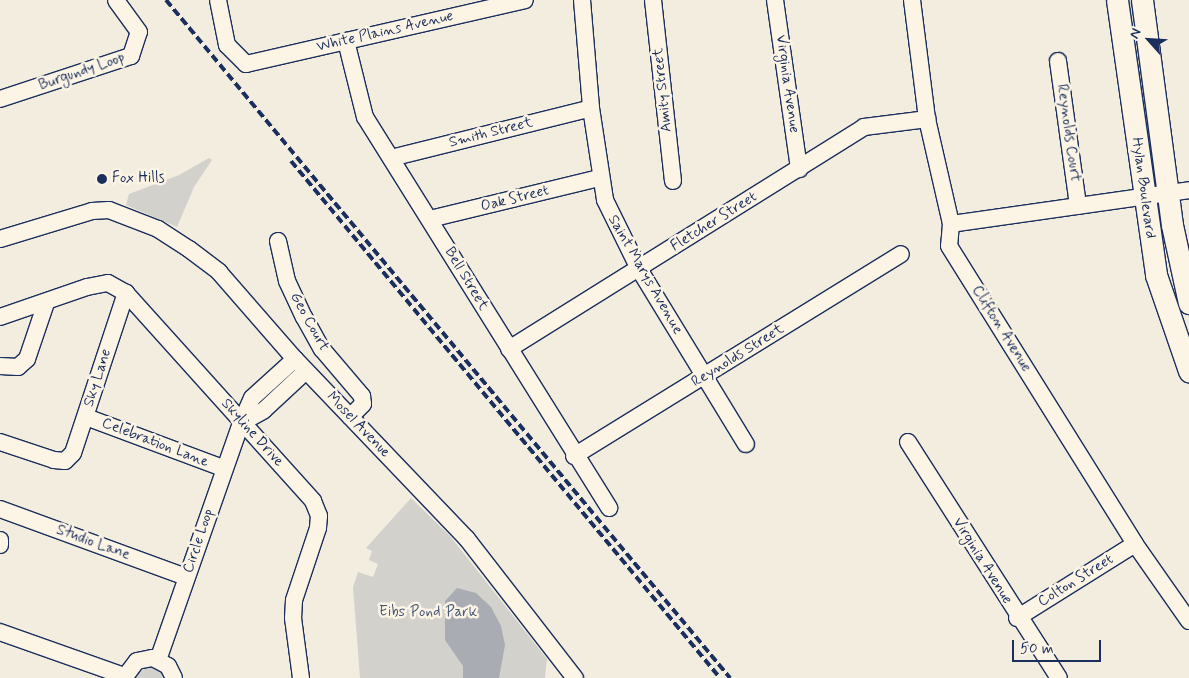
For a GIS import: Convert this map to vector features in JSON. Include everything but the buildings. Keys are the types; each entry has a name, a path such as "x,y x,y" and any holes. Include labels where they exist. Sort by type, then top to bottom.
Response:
{"main road":[{"name":"Hylan Boulevard","path":"1117,0 1156,274 1186,359"},
{"name":"Hylan Boulevard","path":"1142,0 1180,191 1175,240 1189,303"}],"street":[{"name":"Burgundy Loop","path":"0,99 131,56 139,32 116,0"},
{"name":"White Plains Avenue","path":"218,0 226,45 246,64 346,41 472,6 525,0"},
{"name":"Saint Marys Avenue","path":"582,0 599,178 612,218 639,269 746,444"},
{"name":"Amity Street","path":"653,0 672,181"},
{"name":"Virginia Avenue","path":"775,0 799,169"},
{"name":"Clifton Avenue","path":"912,0 927,119 950,224 949,246 1135,544 1189,621"},
{"name":"Bell Street","path":"346,41 365,117 430,219 574,456 609,508"},
{"name":"Reynolds Court","path":"1058,61 1078,206"},
{"name":"Smith Street","path":"391,158 591,108"},
{"name":"Fletcher Street","path":"509,349 864,127 927,119"},
{"name":"Oak Street","path":"430,219 599,178"},
{"path":"950,224 1180,191"},
{"name":"Mosel Avenue","path":"0,239 92,211 109,210 158,229 219,272 301,365 467,539 575,678"},
{"name":"Geo Court","path":"278,241 287,281 304,317 322,349 362,396 363,404 350,417"},
{"name":"Reynolds Street","path":"574,456 901,254"},
{"name":"Skyline Drive","path":"0,317 108,283 126,293 313,501 319,516 294,600 300,678"},
{"name":"Sky Lane","path":"0,442 66,461 73,452 86,417 126,293"},
{"path":"0,366 18,366 27,359 46,303"},
{"name":"Circle Loop","path":"158,660 223,468 252,398 301,365"},
{"name":"Celebration Lane","path":"86,417 223,468"},
{"name":"Virginia Avenue","path":"908,442 1017,618 1059,678"},
{"name":"Studio Lane","path":"0,509 186,577"},
{"path":"0,540 0,545"},
{"name":"Colton Street","path":"1017,618 1135,544"},
{"path":"0,632 124,677 138,661 158,660 168,666 174,678"}],"green space":[{"path":"1127,0 1135,0 1154,169 1138,86"},
{"path":"209,158 212,160 194,187 177,227 126,205 129,194 179,175"},
{"name":"Eibs Pond Park","path":"411,498 450,536 547,659 545,678 360,678 353,587 358,572 373,577 378,564 369,560 372,551 366,548"},
{"path":"148,666 159,668 168,678 133,678"}],"shaded area":[{"path":"457,588 476,593 491,607 501,626 505,645 499,678 463,678 463,666 445,640 445,601"}],"railway":[{"path":"166,0 730,678"},
{"path":"291,161 720,678"}],"place":[{"name":"Fox Hills","path":"102,179"}]}
